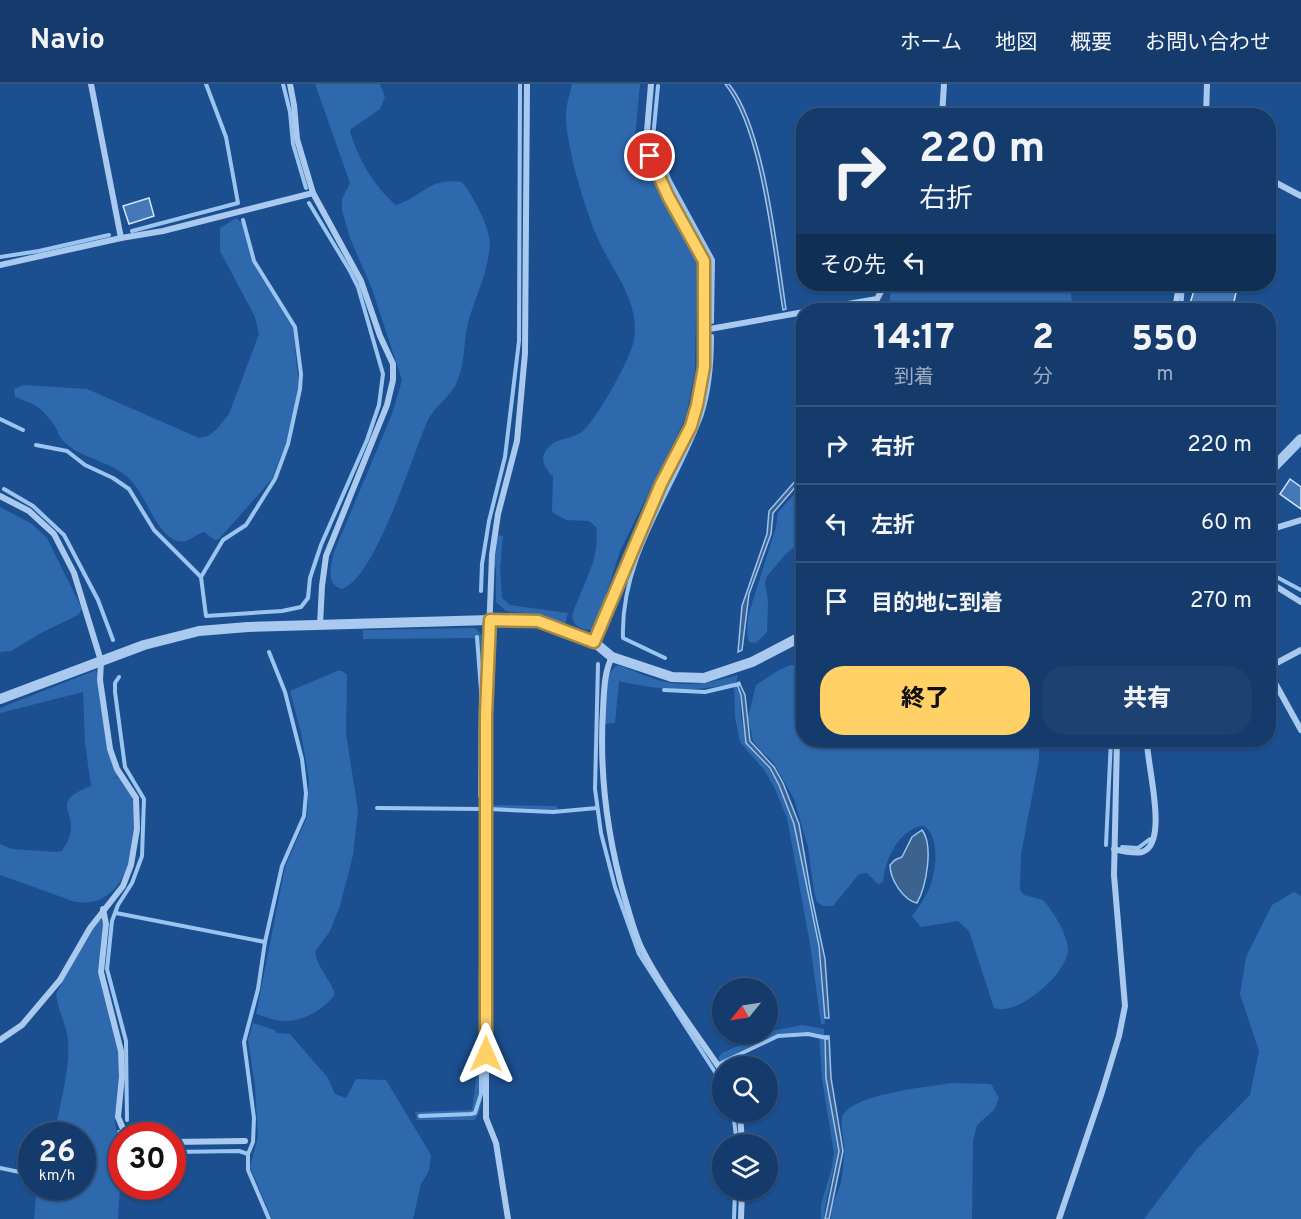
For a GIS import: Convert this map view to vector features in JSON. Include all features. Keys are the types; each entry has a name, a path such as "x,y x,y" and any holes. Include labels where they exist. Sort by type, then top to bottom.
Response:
{"street":[{"path":"91,84 121,238"},
{"path":"290,84 297,139 313,193 361,282 393,369 391,393 327,556 322,586 320,625"},
{"path":"508,1219 496,1143 486,1118 486,714 492,555 498,514 517,441 525,353 527,84"},
{"path":"594,642 661,484 691,426 704,367 704,261 668,196 648,148 647,124 651,84"},
{"path":"942,108 944,84"},
{"path":"1206,108 1207,84"},
{"path":"1276,183 1301,196"},
{"path":"0,265 163,231 313,193"},
{"path":"854,303 877,299 881,291"},
{"path":"704,330 796,313"},
{"path":"1276,465 1301,440"},
{"path":"0,496 37,518 54,534 82,594 101,661 100,680 110,749 117,769 136,798 137,829 136,847 123,886 103,909 60,980 22,1025 0,1040"},
{"path":"1276,528 1301,520"},
{"path":"1276,586 1301,602"},
{"path":"0,699 144,645 199,631 320,625 490,620 538,621 594,642 612,657 672,677 704,678 752,662 796,638"},
{"path":"1276,665 1301,650"},
{"path":"612,657 608,665 604,701 602,776 609,837 618,875 639,942 650,964 712,1057"},
{"path":"1276,682 1301,730"},
{"path":"1059,1219 1102,1092 1124,1012 1124,981 1114,849 1117,747"},
{"path":"1114,849 1144,851 1153,843 1155,805 1148,747"},
{"path":"103,909 106,924 101,972 121,1051 122,1077 118,1117 120,1122"},
{"path":"186,1142 245,1141"},
{"path":"741,1219 742,1200"}],"shaded area":[{"path":"315,84 380,84 385,97 380,109 350,132 374,181 396,205 441,182 462,182 480,212 490,244 485,273 469,319 462,367 457,382 427,422 379,542 354,581 341,589 333,583 331,578 334,552 392,414 402,380 372,289 350,238 342,210 342,199 350,183"},
{"path":"572,84 640,84 635,137 659,194 690,242 697,261 695,371 686,417 620,551 596,626 591,630 579,627 572,617 593,563 597,539 596,527 589,521 566,520 552,512 553,477 545,467 543,456 555,442 574,436 589,424 613,388 627,360 632,349 635,326 629,299 598,239 577,178 569,143 566,115"},
{"path":"725,84 729,84 741,104 752,130 760,159 768,191 778,256 786,309 783,310 757,159 738,104"},
{"path":"236,218 242,223 252,262 293,328 299,388 286,443 272,479 219,539 215,540 204,532 182,542 165,533 127,476 71,448 62,439 45,413 15,397 14,389 24,385 87,389 199,438 208,436 229,414 259,334 255,317 220,251 220,228"},
{"path":"890,291 1070,291 1072,303 890,303"},
{"path":"796,480 796,486 773,513 771,534 749,594 742,650 738,652 742,606 767,534 769,511"},
{"path":"796,493 796,545 767,576 765,583 768,601 767,632 756,643 749,642 748,616 776,527 778,512"},
{"path":"0,507 32,524 47,538 82,609 78,615 11,651 0,652"},
{"path":"498,535 503,536 500,569 502,598 510,605 568,613 565,624 533,614 506,611 496,602 496,568 494,565"},
{"path":"475,628 486,639 483,796 479,800 479,687 476,638 363,639 363,630"},
{"path":"618,665 661,681 683,684 705,683 738,675 736,683 740,695 746,743 769,769 779,785 794,824 818,946 825,1024 821,1024 810,944 787,818 765,771 740,742 735,717 734,684 676,689 619,681 615,723 605,724 607,683 613,669"},
{"path":"796,665 796,747 1039,747 1039,760 1021,854 1020,890 1024,895 1043,900 1047,905 1063,930 1068,950 1059,970 1039,991 1015,1006 1004,1009 994,1008 969,931 958,921 921,927 912,916 928,891 935,866 933,839 924,826 908,832 895,846 886,865 883,882 878,884 867,873 859,874 833,906 823,906 817,902 808,847 794,799 773,762 753,741 748,717 756,685 779,670"},
{"path":"96,670 119,776 108,780 119,777 131,794 135,833 127,868 119,883 109,894 95,901 75,902 0,875 0,844 12,849 56,852 62,851 67,843 71,829 67,803 78,792 91,786 85,743 83,692 0,713 0,708"},
{"path":"342,671 347,675 346,734 358,810 353,855 340,906 330,931 315,952 318,963 335,994 326,1005 307,1016 285,1021 278,1020 256,1014 285,867 307,817 309,779 301,733 290,691"},
{"path":"739,682 745,695 750,741 774,767 783,783 799,824 825,959 829,1018 825,1018 819,946 794,824 770,768 746,743 741,695 737,684"},
{"path":"479,805 484,807 484,964 479,967"},
{"path":"493,805 556,806 561,813 489,811 489,807"},
{"path":"922,830 926,837 928,856 923,887 917,903 907,898 898,888 890,865 902,857 912,837"},
{"path":"1294,892 1301,896 1301,1219 1144,1219 1196,1150 1250,1095 1259,1051 1240,994 1246,957 1272,905"},
{"path":"100,919 103,923 99,967 116,1033 120,1064 115,1122 108,1122 108,1200 119,1200 118,1219 34,1219 36,1200 96,1200 96,1122 57,1122 66,1074 68,1039 56,994 93,926"},
{"path":"478,970 484,974 485,1028 485,1076 479,1112 474,1120 417,1120 415,1112 472,1110 479,1057"},
{"path":"253,1023 275,1030 277,1033 290,1034 328,1078 335,1094 346,1098 356,1079 386,1080 431,1155 429,1171 421,1184 413,1219 272,1219 250,1167 258,1137 255,1086 248,1040"},
{"path":"802,1025 824,1029 826,1078 838,1151 824,1219 821,1219 821,1204 834,1153 822,1079 819,1034 792,1033 778,1036 778,1030"},
{"path":"825,1036 829,1036 831,1078 843,1151 829,1219 825,1219 839,1151 826,1078"},
{"path":"742,1044 755,1044 732,1056 720,1056"},
{"path":"951,1083 991,1084 999,1098 994,1110 977,1125 973,1140 972,1219 831,1219 832,1207 842,1177 844,1151 842,1119 847,1110 858,1103 890,1093"}],"building":[{"path":"149,198 154,216 129,224 123,206"},
{"path":"1194,291 1236,291 1234,303 1190,303"},
{"path":"1290,479 1301,487 1301,509 1280,494"}],"waterway":[{"path":"132,231 238,203 226,137 206,84"},
{"path":"283,84 290,112 293,144 306,188"},
{"path":"481,591 482,564 489,521 505,457 519,341 520,84"},
{"path":"658,86 653,138 670,181 713,260 712,322"},
{"path":"36,445 67,451 85,465 113,478 129,489 154,530 201,577 206,616 282,611 301,607 308,598 310,578 321,545 367,440 379,405 383,374 358,287 309,203"},
{"path":"201,577 223,540 246,525 275,479 288,444 300,389 301,374 295,327 254,261 243,220"},
{"path":"0,257 39,251 109,235"},
{"path":"1182,291 1182,303"},
{"path":"665,658 623,638 624,608 630,579 651,523 691,442 702,414 710,376 712,336"},
{"path":"0,419 23,430"},
{"path":"4,489 33,506 64,535 98,600 113,640"},
{"path":"1276,577 1301,590"},
{"path":"477,637 481,690 480,796"},
{"path":"269,652 285,692 302,759 306,793 304,816 282,866 265,942 258,989 244,1042 254,1118 253,1142 248,1154 248,1170 269,1219"},
{"path":"598,664 595,789 601,833 615,887 639,954 712,1067"},
{"path":"119,677 115,683 115,692 125,767 144,799 142,856 132,883 118,905 112,921 107,969 126,1041 127,1120"},
{"path":"664,690 705,692 739,684"},
{"path":"1106,845 1111,747"},
{"path":"377,808 482,809 481,962"},
{"path":"489,809 553,812 597,808"},
{"path":"1122,847 1138,848 1150,839"},
{"path":"116,913 265,942"},
{"path":"420,1116 475,1113 481,1094 481,977"},
{"path":"736,1056 778,1036 808,1034 827,1038"},
{"path":"734,1122 736,1134"},
{"path":"186,1152 239,1151 248,1154"},
{"path":"0,1168 18,1172"},
{"path":"734,1219 735,1200"}],"route":[{"path":"486,1054 485,802 490,620 538,621 594,642 603,626 627,561 661,484 691,426 704,367 704,261 699,248 668,196 650,156"}]}
